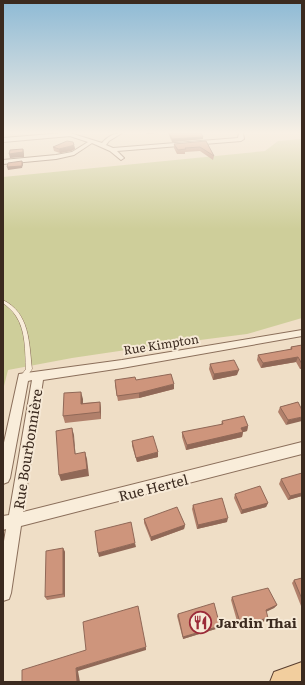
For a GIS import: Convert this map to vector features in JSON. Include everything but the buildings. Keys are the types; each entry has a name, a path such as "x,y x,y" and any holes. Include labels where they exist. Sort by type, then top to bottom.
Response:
{"main road":[{"path":"284,682 302,676"}],"street":[{"name":"Rue Kimpton","path":"30,374 157,358 302,333"},
{"name":"Rue Bourbonnière","path":"3,478 30,374"},
{"name":"Rue Bourbonnière","path":"3,593 9,522 30,374"},
{"name":"Rue Hertel","path":"9,522 302,448"}],"lane":[{"path":"3,301 19,314 24,324 30,374"}],"green space":[{"path":"124,165 302,165 302,318 247,334 72,358 8,370 3,390 3,177"}],"place":[{"name":"Jardin Thai","path":"200,622"}]}
